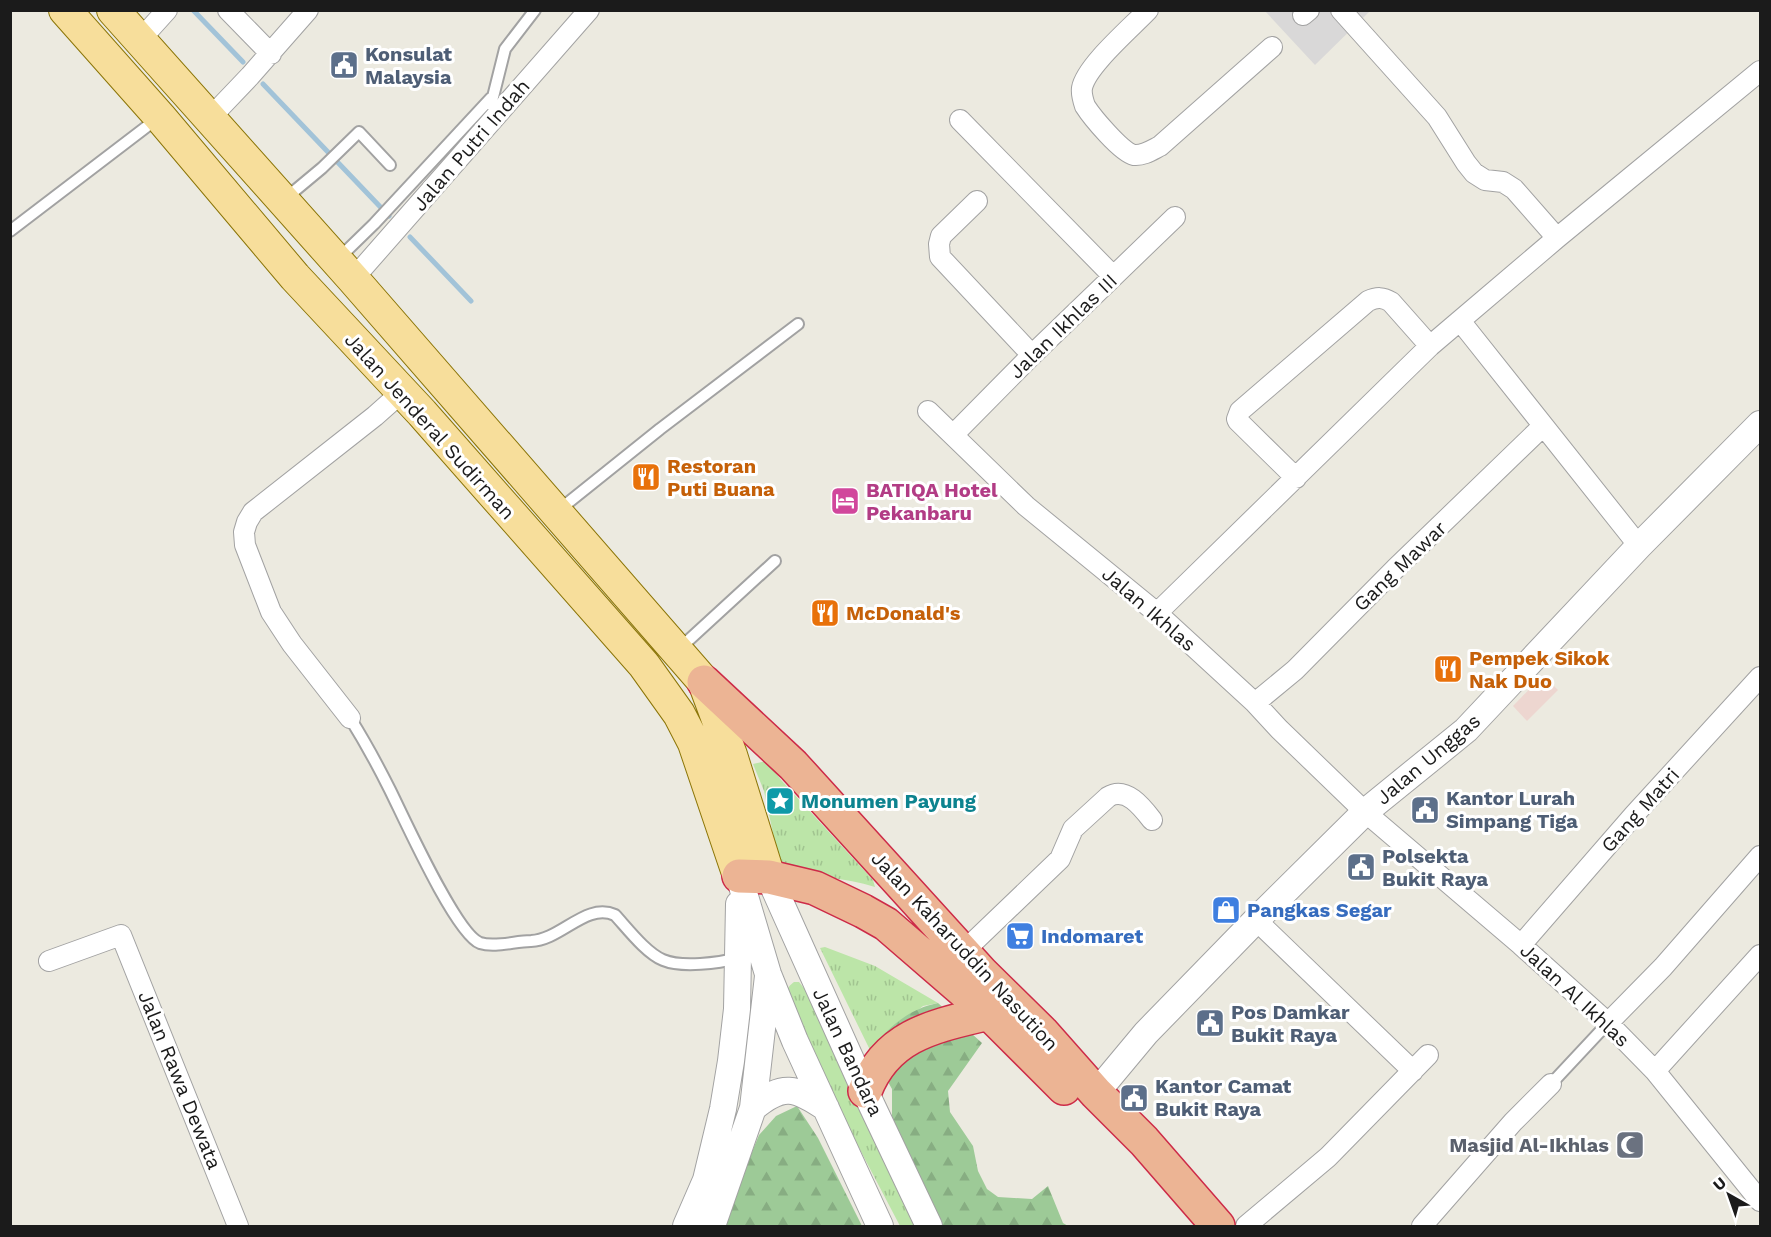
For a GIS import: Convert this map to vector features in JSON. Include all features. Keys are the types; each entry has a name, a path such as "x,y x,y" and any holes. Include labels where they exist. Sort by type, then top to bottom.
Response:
{"highway":[{"name":"Jalan Kaharuddin Nasution","path":"704,682 793,765 963,952 1042,1032 1096,1093 1191,1227"},
{"name":"Jalan Kaharuddin Nasution","path":"754,876 815,888 886,924 989,1013 1085,1108 1136,1149 1218,1227"},
{"path":"865,1091 872,1072 880,1062 891,1051 910,1039 934,1026 989,1013"}],"main road":[{"name":"Jalan Jenderal Sudirman","path":"65,10 160,117 295,277 402,392 644,665 679,714 754,876"},
{"name":"Jalan Jenderal Sudirman","path":"113,10 339,263 704,682 731,755 754,876"},
{"path":"295,277 339,263"}],"street":[{"path":"139,41 167,10"},
{"path":"228,10 271,54"},
{"path":"209,119 271,54 308,10"},
{"name":"Jalan Putri Indah","path":"339,263 490,123 590,10"},
{"path":"1148,10 1097,63 1088,74 1083,87 1082,98 1086,107 1128,153 1144,154 1160,146 1272,47"},
{"path":"1341,10 1437,117 1474,173 1485,180 1503,182 1514,189 1557,238"},
{"path":"1157,613 1430,346 1557,238 1761,71"},
{"path":"960,120 1113,276"},
{"path":"977,201 941,236 940,257 1032,355"},
{"name":"Jalan Ikhlas III","path":"953,435 1032,355 1175,218"},
{"path":"1296,478 1238,421 1240,411 1359,308 1377,297 1391,302 1430,346"},
{"path":"1461,322 1639,546"},
{"path":"350,718 292,644 271,612 245,545 244,532 253,512 367,423 402,392"},
{"name":"Jalan Ikhlas","path":"928,411 1026,506 1157,613 1256,703 1279,729 1365,812"},
{"name":"Jalan Unggas","path":"1096,1093 1146,1033 1256,920 1365,812 1466,730 1639,546 1761,424"},
{"name":"Gang Mawar","path":"1256,703 1295,670 1395,569 1543,426"},
{"name":"Gang Matri","path":"1521,945 1633,816 1758,685"},
{"path":"963,952 1060,859 1073,829 1108,797 1124,795 1136,801 1152,820"},
{"name":"Jalan Al Ikhlas","path":"1365,812 1521,945 1608,1023 1655,1071 1761,1202"},
{"path":"1608,1023 1663,967 1761,856"},
{"path":"686,1227 706,1180 723,1110 737,1009 739,958 754,876"},
{"path":"754,876 768,974 795,1041 880,1227"},
{"name":"Jalan Bandara","path":"754,876 779,902 929,1227"},
{"path":"1256,920 1413,1071"},
{"name":"Jalan Rawa Dewata","path":"49,961 121,935 238,1227"},
{"path":"1655,1071 1761,955"},
{"path":"712,1227 753,1108 768,974"},
{"path":"1246,1227 1328,1157 1428,1055"},
{"path":"1422,1227 1514,1122 1551,1084"},
{"path":"753,1108 774,1091 804,1093 826,1108"}],"lane":[{"path":"490,123 492,98 505,49 536,10"},
{"path":"339,263 492,98"},
{"path":"10,231 160,117"},
{"path":"282,201 359,132 390,165"},
{"path":"557,512 660,429 798,324"},
{"path":"677,651 775,561"},
{"path":"350,718 371,753 442,891 463,927 479,943 538,941 563,931 594,912 615,915 637,939 665,961 716,964 739,958"},
{"path":"1551,1084 1608,1023"}],"shaded area":[{"path":"1265,11 1370,11 1315,65"},
{"path":"1543,675 1558,690 1527,721 1513,706"}],"green space":[{"path":"766,761 873,880 875,887 841,879 782,875 764,791 753,764"},
{"path":"825,947 875,966 938,1003 923,1006 870,1050 820,948"},
{"path":"794,982 799,982 807,992 917,1226 900,1226 857,1144 789,999 788,989"},
{"path":"938,1003 982,1043 948,1091 950,1112 973,1146 978,1171 987,1189 998,1197 1032,1199 1048,1186 1063,1223 1068,1226 936,1226 892,1121 892,1089 870,1050 884,1034 908,1014"},
{"path":"797,1106 818,1138 862,1226 721,1226 759,1135 776,1116"}],"waterway":[{"path":"193,10 243,62"},
{"path":"263,84 389,216"},
{"path":"410,237 471,301"}],"place":[{"name":"Konsulat Malaysia","path":"344,65"},
{"name":"Restoran Puti Buana","path":"646,477"},
{"name":"BATIQA Hotel Pekanbaru","path":"845,501"},
{"name":"McDonald's","path":"825,613"},
{"name":"Pempek Sikok Nak Duo","path":"1448,669"},
{"name":"Monumen Payung","path":"780,801"},
{"name":"Kantor Lurah Simpang Tiga","path":"1425,810"},
{"name":"Polsekta Bukit Raya","path":"1361,867"},
{"name":"Pangkas Segar","path":"1226,910"},
{"name":"Indomaret","path":"1020,936"},
{"name":"Pos Damkar Bukit Raya","path":"1210,1023"},
{"name":"Kantor Camat Bukit Raya","path":"1134,1098"},
{"name":"Masjid Al-Ikhlas","path":"1630,1145"}]}
